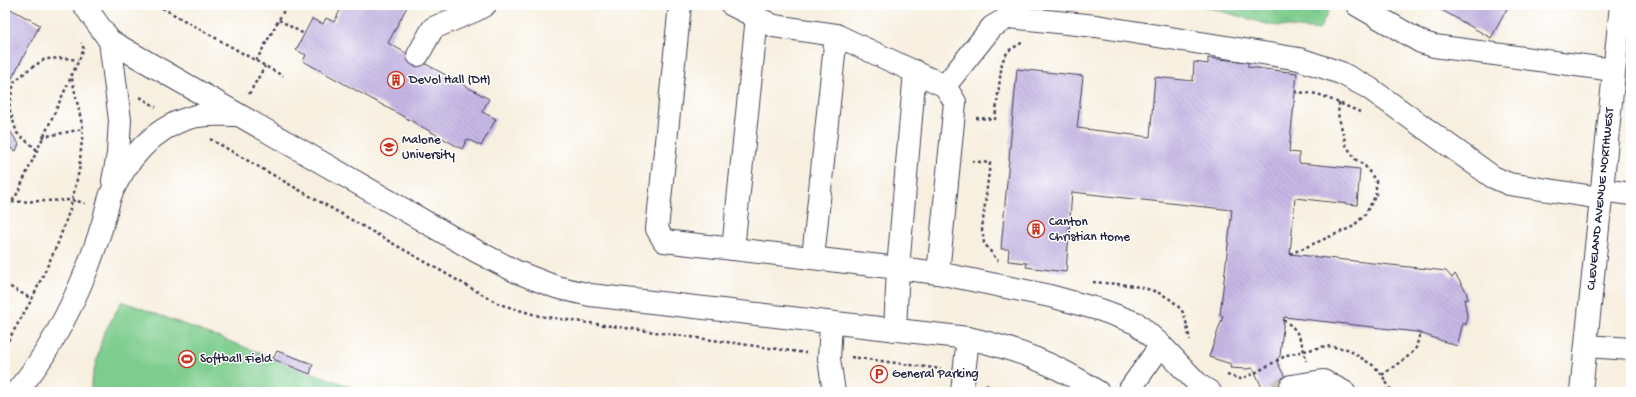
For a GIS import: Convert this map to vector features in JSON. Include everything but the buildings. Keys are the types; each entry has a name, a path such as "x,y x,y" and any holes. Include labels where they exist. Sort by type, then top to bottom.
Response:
{"main road":[{"path":"84,5 110,41 476,251 516,272 556,287 590,295 968,338 1002,346 1040,359 1076,377 1098,392"},
{"path":"418,55 433,28 485,5"},
{"path":"680,5 657,228 664,241 938,273 1050,296 1102,310 1136,323 1161,345 1199,385 1210,392"},
{"path":"732,5 774,26 836,34 945,86 955,102 938,273"},
{"path":"1357,5 1421,42 1434,46 1614,70"},
{"name":"CLEVELAND AVENUE NORTHWEST","path":"1581,392 1621,5"},
{"path":"733,249 757,17"},
{"path":"945,86 992,27 1009,17 1096,26 1299,59 1341,73 1368,88 1493,177 1509,184 1602,194 1631,194"},
{"path":"813,258 836,34"},
{"path":"16,392 47,349 68,310 101,230 111,195 118,154 120,120 110,41"},
{"path":"895,330 898,268 915,71"},
{"path":"111,195 132,159 153,137 173,124 190,117 237,115"},
{"path":"831,323 829,359 834,392"},
{"path":"962,392 968,338"},
{"path":"1128,392 1161,345"},
{"path":"1586,346 1631,349"},
{"path":"1300,384 1323,381 1341,389 1344,392"}],"path":[{"path":"157,5 283,76"},
{"path":"256,61 287,5"},
{"path":"279,20 304,34"},
{"path":"975,125 976,118 995,119 1002,62 1008,51 1025,40"},
{"path":"5,210 16,196 71,74 84,49 81,42"},
{"path":"37,150 17,133 9,108 14,82 28,70 45,59 65,58 78,60"},
{"path":"5,346 32,299 58,243 72,200 79,171 82,129 71,74"},
{"path":"114,76 120,83 164,113 173,124"},
{"path":"1290,254 1352,228 1364,216 1376,195 1376,181 1365,166 1355,159 1346,146 1338,114 1339,103"},
{"path":"42,137 82,129"},
{"path":"972,154 971,161 990,163 982,229 984,243 1002,264"},
{"path":"12,202 72,200"},
{"path":"1089,282 1136,286 1150,289 1170,299 1183,312 1191,342"},
{"path":"5,284 32,299"},
{"path":"1283,320 1291,324 1300,338 1304,352 1300,384"},
{"path":"1382,375 1410,355 1416,348 1420,333"},
{"path":"1224,375 1240,379 1253,374 1287,356 1326,346 1347,348 1374,366 1382,375 1392,392"}],"green space":[{"path":"1199,5 1332,5 1319,30 1270,25"},
{"name":"Softball Field","path":"122,301 356,389 355,392 91,392 91,383 103,335"}],"tunnel":[{"path":"1275,392 1291,386"}],"place":[{"name":"DeVol Hall (DH)","path":"396,80"},
{"name":"Malone University","path":"389,147"},
{"name":"Canton Christian Home","path":"1036,229"},
{"name":"Softball Field","path":"187,359"},
{"name":"General Parking","path":"879,374"}]}
